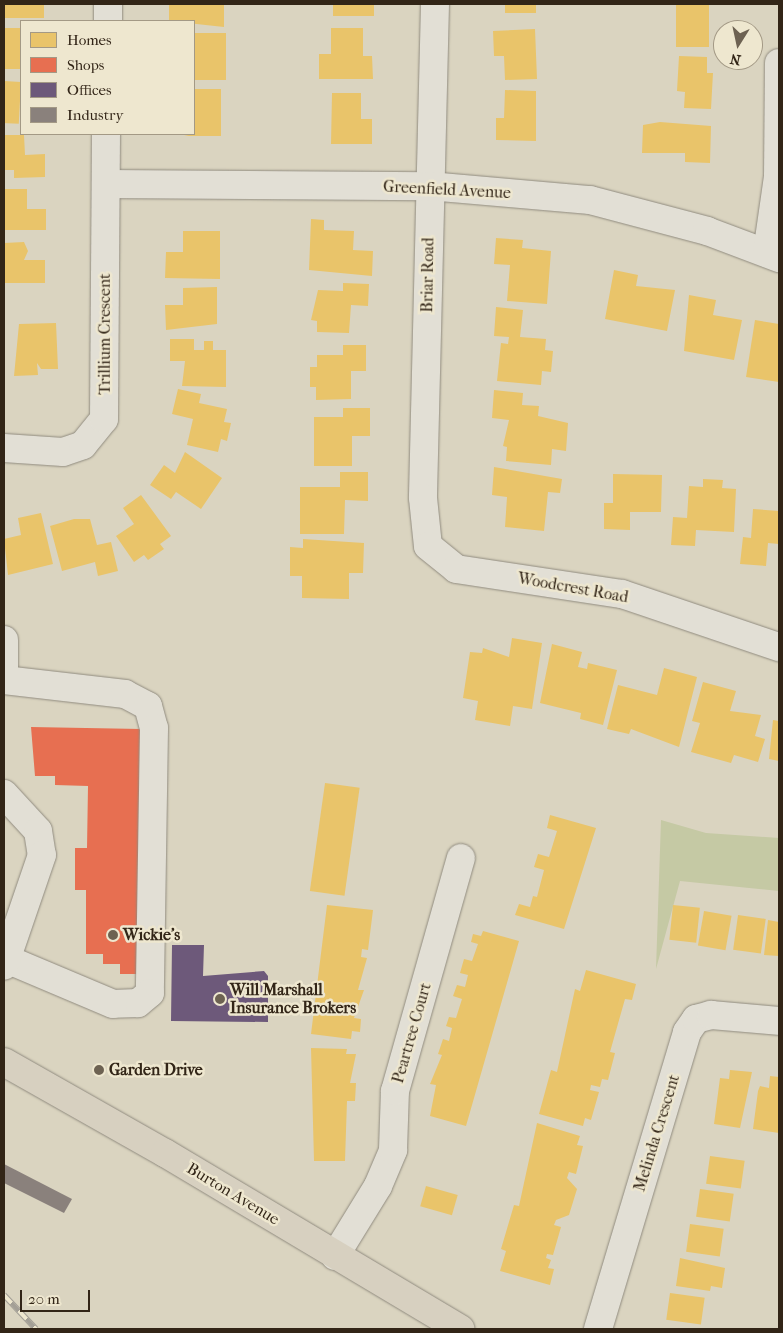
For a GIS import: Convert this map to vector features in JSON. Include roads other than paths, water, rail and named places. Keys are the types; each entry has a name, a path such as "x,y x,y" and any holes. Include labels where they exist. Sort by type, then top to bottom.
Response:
{"main road":[{"name":"Burton Avenue","path":"4,1062 165,1152 335,1256 460,1329"}],"street":[{"path":"108,4 108,20"},
{"name":"Briar Road","path":"428,546 423,498 429,186 435,4"},
{"path":"773,255 778,177 779,63"},
{"name":"Trillium Crescent","path":"4,448 63,452 84,445 104,419 106,135"},
{"name":"Greenfield Avenue","path":"106,184 429,186 590,200 707,231 773,255"},
{"name":"Woodcrest Road","path":"428,546 456,569 622,594 779,647"},
{"path":"4,640 4,678 125,694 148,706 154,728 150,993 138,1003 113,1004 5,961 42,855 38,831 8,810"},
{"name":"Peartree Court","path":"335,1256 378,1186 394,1150 395,1091 461,858"},
{"name":"Melinda Crescent","path":"598,1329 687,1032 696,1018 711,1015 779,1021"}],"railway":[{"path":"4,1295 36,1329"}],"place":[{"name":"Wickie's","path":"113,935"},
{"name":"Will Marshall Insurance Brokers","path":"220,999"},
{"name":"Garden Drive","path":"99,1070"}]}
